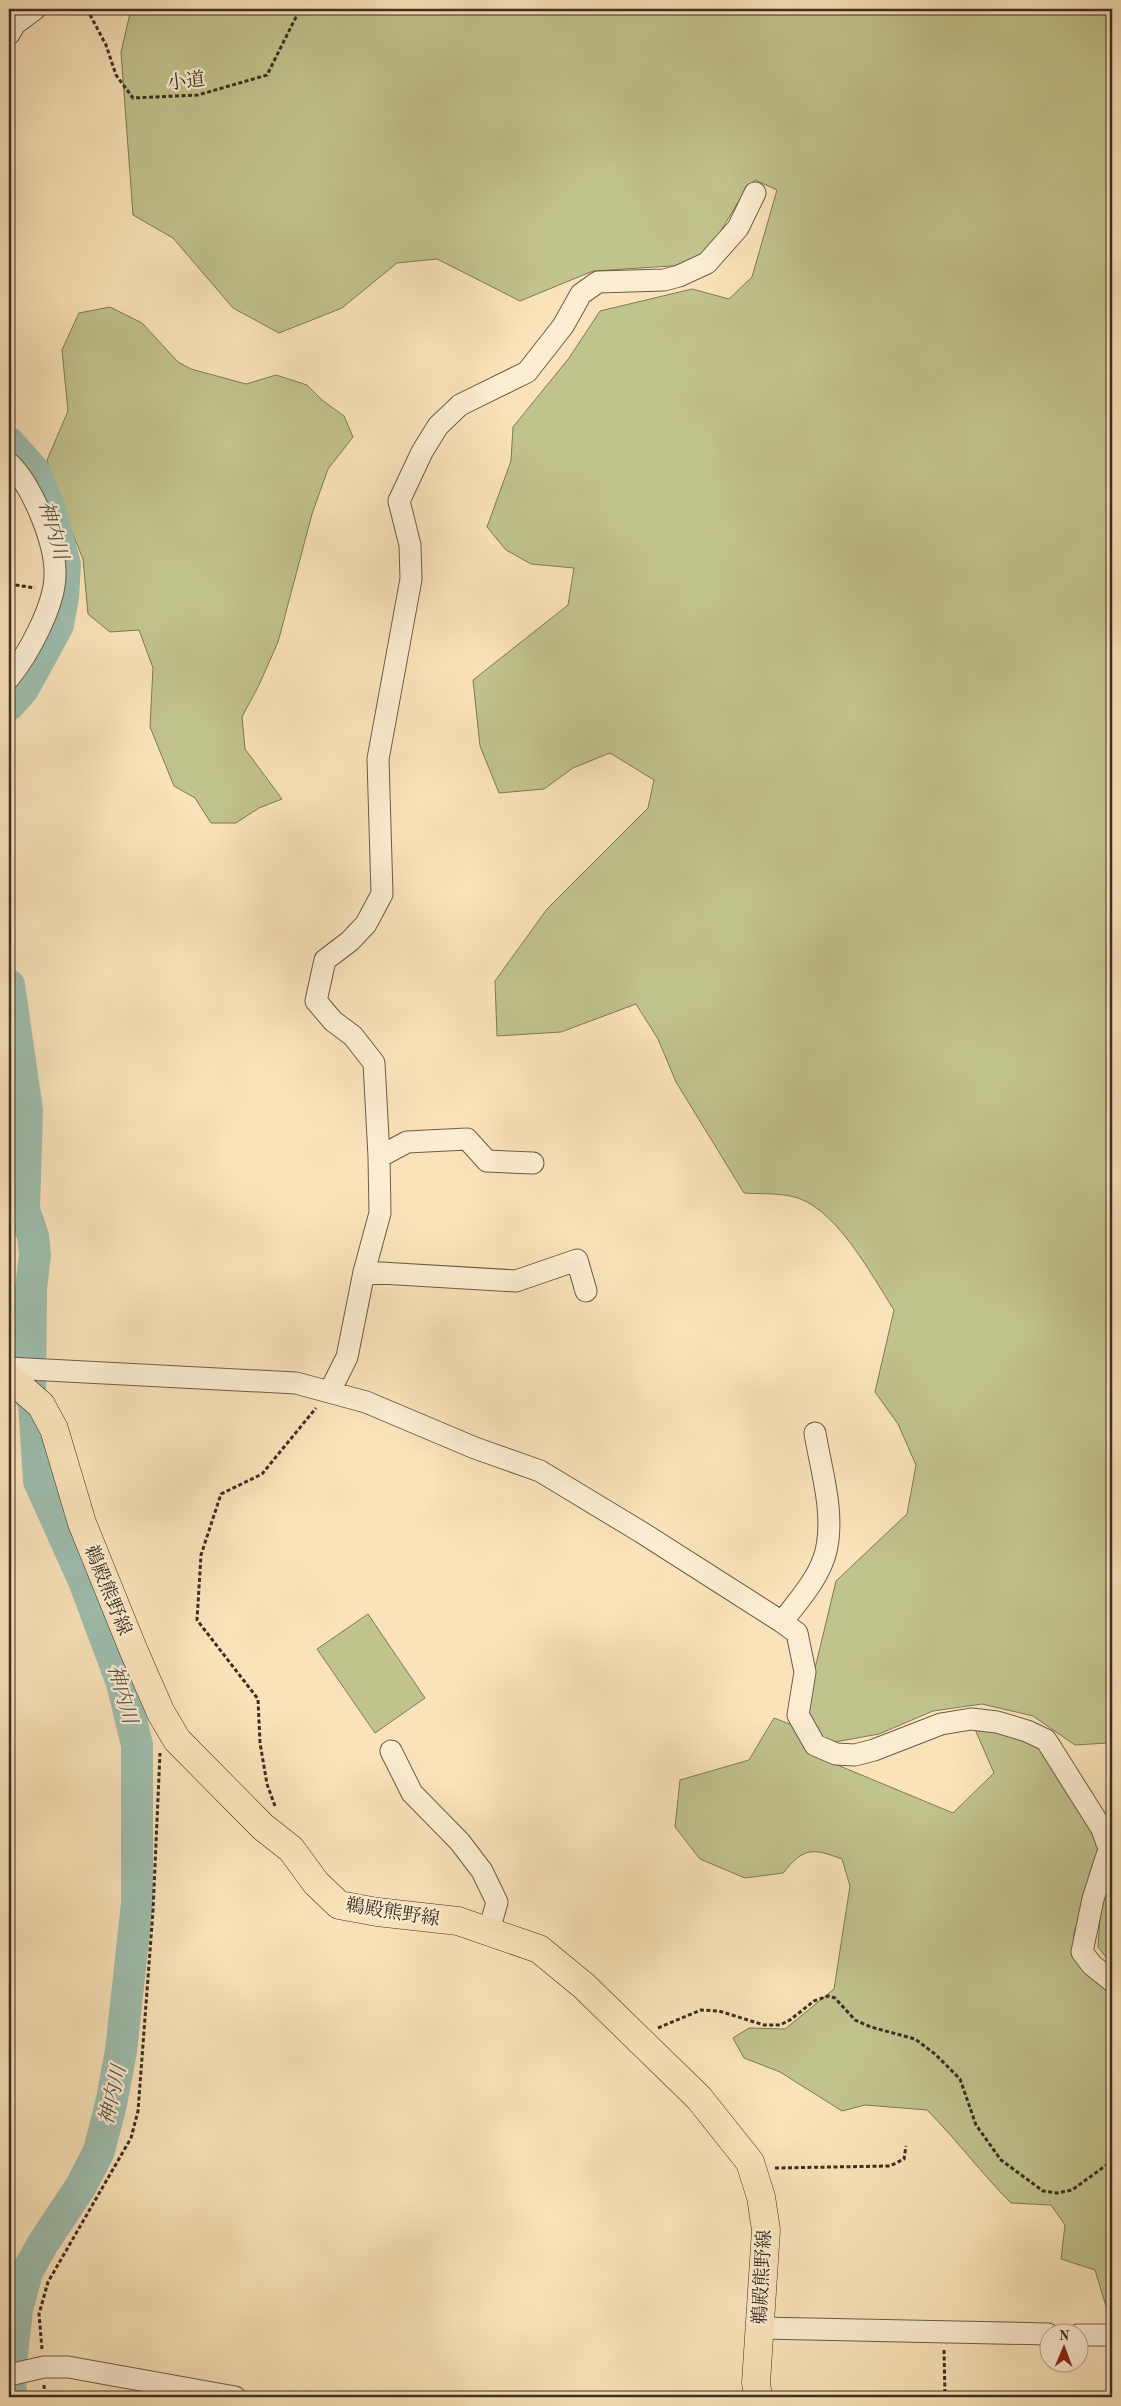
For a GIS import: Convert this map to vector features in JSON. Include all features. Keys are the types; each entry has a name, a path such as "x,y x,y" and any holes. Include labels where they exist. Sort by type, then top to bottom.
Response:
{"main road":[{"name":"鵜殿熊野線","path":"9,1377 41,1405 54,1429 82,1523 161,1713 177,1740 263,1827 291,1849 316,1883 339,1905 377,1912 458,1921 539,1948 584,1986 699,2098 750,2162 761,2197 766,2230 756,2383 758,2397"}],"street":[{"path":"9,34 15,24 35,9"},
{"path":"330,1391 347,1356 364,1272 380,1213 379,1157 374,1064 353,1036 333,1021 316,1001 325,960 350,941 366,924 382,894 378,759 411,579 410,545 399,500 422,452 438,426 460,405 527,372 563,326 581,294 598,282 664,280 679,276 706,263 738,228 755,193"},
{"path":"9,463 24,482 36,502 45,529 56,575 48,608 24,660 9,678"},
{"path":"379,1157 407,1142 467,1139 487,1161 533,1163"},
{"path":"364,1272 516,1281 577,1260 586,1291"},
{"path":"9,1368 296,1383 366,1402 475,1448 540,1471 797,1633 805,1672 798,1715 816,1745 836,1754 855,1754 874,1750 941,1724 970,1719 997,1722 1027,1731 1046,1740 1102,1829 1109,1849 1093,1899 1082,1952 1092,1965 1112,1981"},
{"path":"782,1622 813,1579 826,1552 828,1514 815,1433"},
{"path":"392,1751 412,1793 460,1842 482,1871 497,1902 490,1931"},
{"path":"759,2328 1038,2334"},
{"path":"1088,2335 1106,2335"},
{"path":"9,2376 44,2367 68,2367 235,2397"}],"path":[{"name":"小道","path":"87,9 106,45 116,75 133,98 198,95 267,75 300,9"},
{"path":"9,584 52,591"},
{"path":"277,1812 267,1784 258,1699 198,1620 201,1555 221,1494 262,1474 330,1391"},
{"path":"44,2367 39,2314 48,2282 132,2138 138,2111 154,1911 161,1713"},
{"path":"637,2037 701,2010 719,2010 764,2026 780,2024 790,2020 814,2001 828,1996 835,1998 855,2020 871,2027 915,2039 935,2054 960,2079 976,2125 1002,2160 1043,2191 1072,2190 1112,2162"},
{"path":"752,2169 890,2166 904,2159 906,2146"},
{"path":"943,2332 945,2397"}],"green space":[{"path":"131,9 1112,9 1112,1745 1108,1743 1075,1745 1033,1716 982,1704 933,1711 879,1734 829,1743 817,1732 805,1710 836,1581 907,1514 916,1465 898,1424 875,1392 894,1310 850,1243 822,1212 806,1202 790,1196 744,1193 676,1082 658,1039 636,1004 561,1032 497,1036 495,981 547,909 648,808 654,780 610,753 573,768 544,789 499,793 480,746 473,680 568,605 574,568 531,564 506,550 487,527 511,461 513,427 569,358 600,311 692,289 729,299 752,277 777,190 755,180 740,199 713,244 686,265 593,271 520,301 437,259 397,263 342,308 279,333 233,308 173,238 133,215 121,52"},
{"path":"110,307 142,323 178,362 191,369 246,384 276,375 307,385 322,400 344,416 353,437 328,469 312,514 278,642 242,717 245,749 282,799 259,808 236,823 211,823 195,798 174,786 150,727 153,668 139,630 110,632 88,614 83,559 65,515 47,460 68,411 62,350 79,313"},
{"path":"368,1614 425,1698 375,1733 317,1649"},
{"path":"774,1718 792,1725 811,1754 953,1813 994,1773 974,1727 1022,1734 1040,1749 1102,1849 1074,1933 1074,1954 1112,1988 1112,2326 1095,2270 1061,2259 1065,2225 1051,2205 1011,2203 927,2110 865,2105 842,2111 780,2072 744,2058 733,2038 749,2028 785,2029 834,1989 850,1886 842,1859 816,1852 803,1854 790,1864 783,1873 745,1878 700,1859 675,1827 680,1780 749,1760"},
{"path":"1112,1886 1112,1965 1098,1947 1101,1901"}],"waterway":[{"name":"神内川","path":"9,443 35,472 48,504 65,564 63,597 58,625 23,689 9,705"},
{"name":"神内川","path":"9,985 27,1110 24,1210 33,1236 35,1255 31,1288 30,1396 34,1402 39,1481 84,1581 122,1683 137,1745 137,1903 121,2051 111,2104 99,2151 81,2186 42,2245 27,2272 17,2310 10,2370 11,2397"}]}
